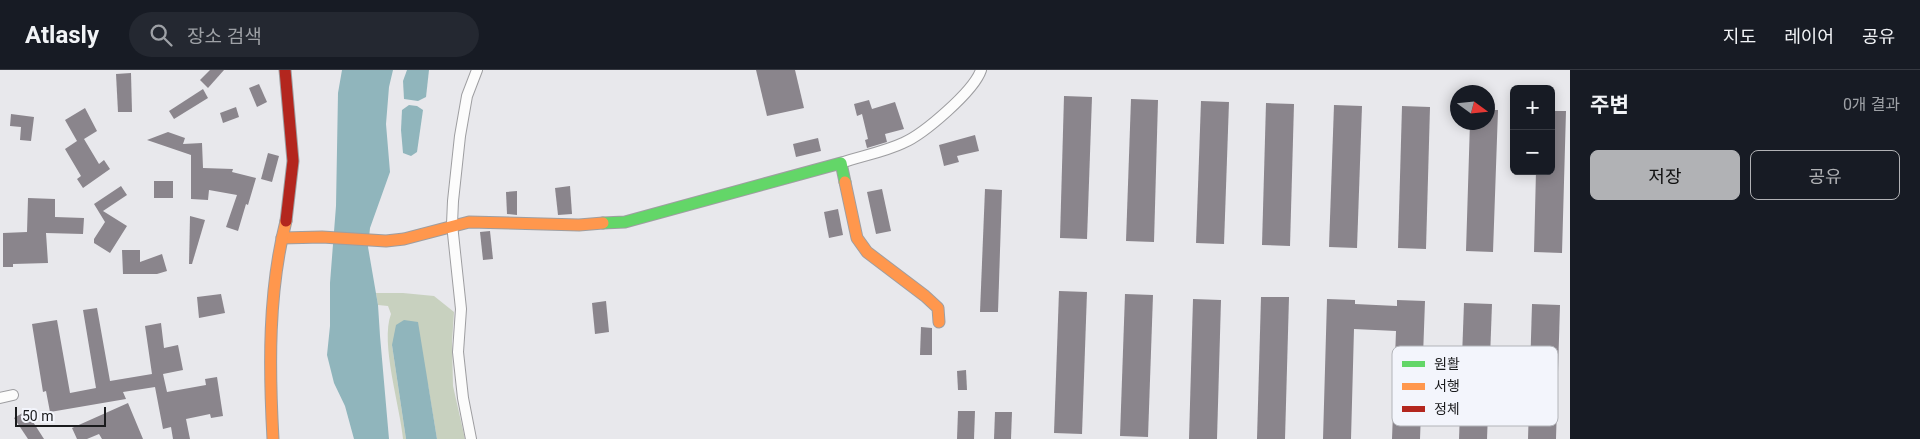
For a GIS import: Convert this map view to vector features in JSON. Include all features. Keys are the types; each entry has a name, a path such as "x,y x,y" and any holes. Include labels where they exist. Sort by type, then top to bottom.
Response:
{"street":[{"path":"273,439 270,384 272,312 282,238 288,215 294,161 285,70"},
{"path":"471,439 463,398 458,352 461,309 452,224 460,136 467,96 477,70"},
{"path":"282,238 326,237 373,241 395,240 423,235 452,224 469,222 579,225 625,222 841,163 905,143 951,108 978,78 981,70"},
{"path":"841,163 857,238 867,252 938,308 939,322"},
{"path":"0,398 13,395"}],"green space":[{"path":"376,293 434,296 454,312 452,342 453,386 465,439 437,439 428,385 392,345 406,439 403,439 389,358 388,326 391,314 388,306 378,305"}],"water":[{"path":"342,70 393,70 389,87 386,124 390,172 370,228 368,247 378,305 389,439 354,439 345,406 334,383 327,355 336,206 338,93"},
{"path":"407,70 429,70 426,97 418,101 404,99 403,81"},
{"path":"409,105 417,106 423,110 417,152 411,156 403,153 401,130 402,110"},
{"path":"404,320 418,322 437,439 406,439 392,345 396,325"}],"building":[{"path":"210,70 224,70 208,88 200,80"},
{"path":"756,70 795,70 804,108 767,116"},
{"path":"131,73 132,112 118,112 116,74"},
{"path":"259,84 267,102 257,107 249,88"},
{"path":"203,89 208,98 174,119 169,111"},
{"path":"1064,96 1092,97 1087,239 1060,238"},
{"path":"1131,99 1158,100 1154,242 1126,241"},
{"path":"869,100 872,109 895,102 904,129 885,134 887,142 867,148 865,140 868,139 862,114 857,116 854,104"},
{"path":"1201,101 1229,102 1224,244 1196,243"},
{"path":"1266,103 1294,104 1290,246 1262,245"},
{"path":"1334,105 1362,106 1357,248 1329,247"},
{"path":"1402,106 1430,107 1426,249 1398,248"},
{"path":"236,107 239,117 223,123 220,113"},
{"path":"85,108 97,131 84,139 99,164 104,160 110,169 83,188 77,179 81,176 65,149 77,141 65,120"},
{"path":"1495,110 1498,110 1493,252 1466,251 1470,130 1495,130"},
{"path":"1555,111 1566,111 1562,253 1534,252 1536,175 1555,175"},
{"path":"11,114 34,117 31,141 20,140 21,127 10,126"},
{"path":"168,132 185,138 183,144 202,143 203,168 233,169 232,172 256,178 238,231 226,227 237,195 209,190 208,200 191,199 191,155 147,140"},
{"path":"975,135 979,151 957,156 959,162 944,166 939,145"},
{"path":"818,138 821,151 796,157 793,144"},
{"path":"268,153 279,156 272,182 261,179"},
{"path":"154,181 173,181 173,198 154,198"},
{"path":"121,186 127,195 103,211 127,226 110,253 94,243 94,239 105,222 94,204"},
{"path":"570,186 572,214 558,215 555,188"},
{"path":"882,189 891,231 876,234 867,192"},
{"path":"985,189 1002,190 998,312 980,312"},
{"path":"517,191 517,215 507,214 506,192"},
{"path":"28,198 55,199 55,217 84,218 83,234 46,233 48,263 13,264 13,267 3,267 3,233 27,232"},
{"path":"838,209 843,235 829,238 824,212"},
{"path":"190,216 205,220 192,264 189,264"},
{"path":"490,231 493,259 483,260 480,232"},
{"path":"122,250 140,250 140,262 162,254 167,271 157,274 123,274"},
{"path":"1059,291 1087,292 1082,434 1054,433"},
{"path":"221,294 225,313 199,318 197,297"},
{"path":"1125,294 1153,295 1148,437 1120,436"},
{"path":"1261,297 1289,297 1285,439 1257,439"},
{"path":"1193,299 1221,300 1217,439 1189,439"},
{"path":"1327,299 1355,300 1355,304 1397,306 1397,300 1425,301 1423,346 1395,346 1396,331 1354,329 1351,439 1323,439"},
{"path":"606,301 609,332 595,334 592,303"},
{"path":"1464,303 1492,304 1490,346 1462,346"},
{"path":"1532,304 1560,305 1558,372 1558,346 1531,346"},
{"path":"97,308 110,381 152,374 145,326 161,323 164,348 178,345 183,370 163,374 167,392 206,385 205,379 217,377 223,416 211,418 210,414 186,419 190,439 173,439 171,427 163,429 155,387 123,392 126,399 50,412 46,391 43,392 32,324 57,320 70,393 96,388 83,310"},
{"path":"921,327 932,328 932,355 920,355"},
{"path":"966,370 967,390 958,390 957,371"},
{"path":"128,403 143,439 102,439 99,434 87,439 77,439 72,428"},
{"path":"26,411 44,439 28,439 14,418"},
{"path":"958,411 975,411 974,439 957,439"},
{"path":"995,412 1012,412 1011,439 994,439"},
{"path":"1392,426 1420,426 1420,439 1392,439"},
{"path":"1459,426 1487,426 1487,439 1459,439"},
{"path":"1528,426 1556,426 1556,439 1528,439"}],"traffic: fast":[{"path":"603,223 625,222 841,163 845,182"}],"traffic: slow":[{"path":"845,182 857,238 867,252 938,308 939,322"},
{"path":"273,439 271,330 276,275 286,221"},
{"path":"282,238 322,237 386,241 404,239 469,222 579,225 603,223"}],"traffic: jam":[{"path":"285,70 293,161 286,221"}]}
